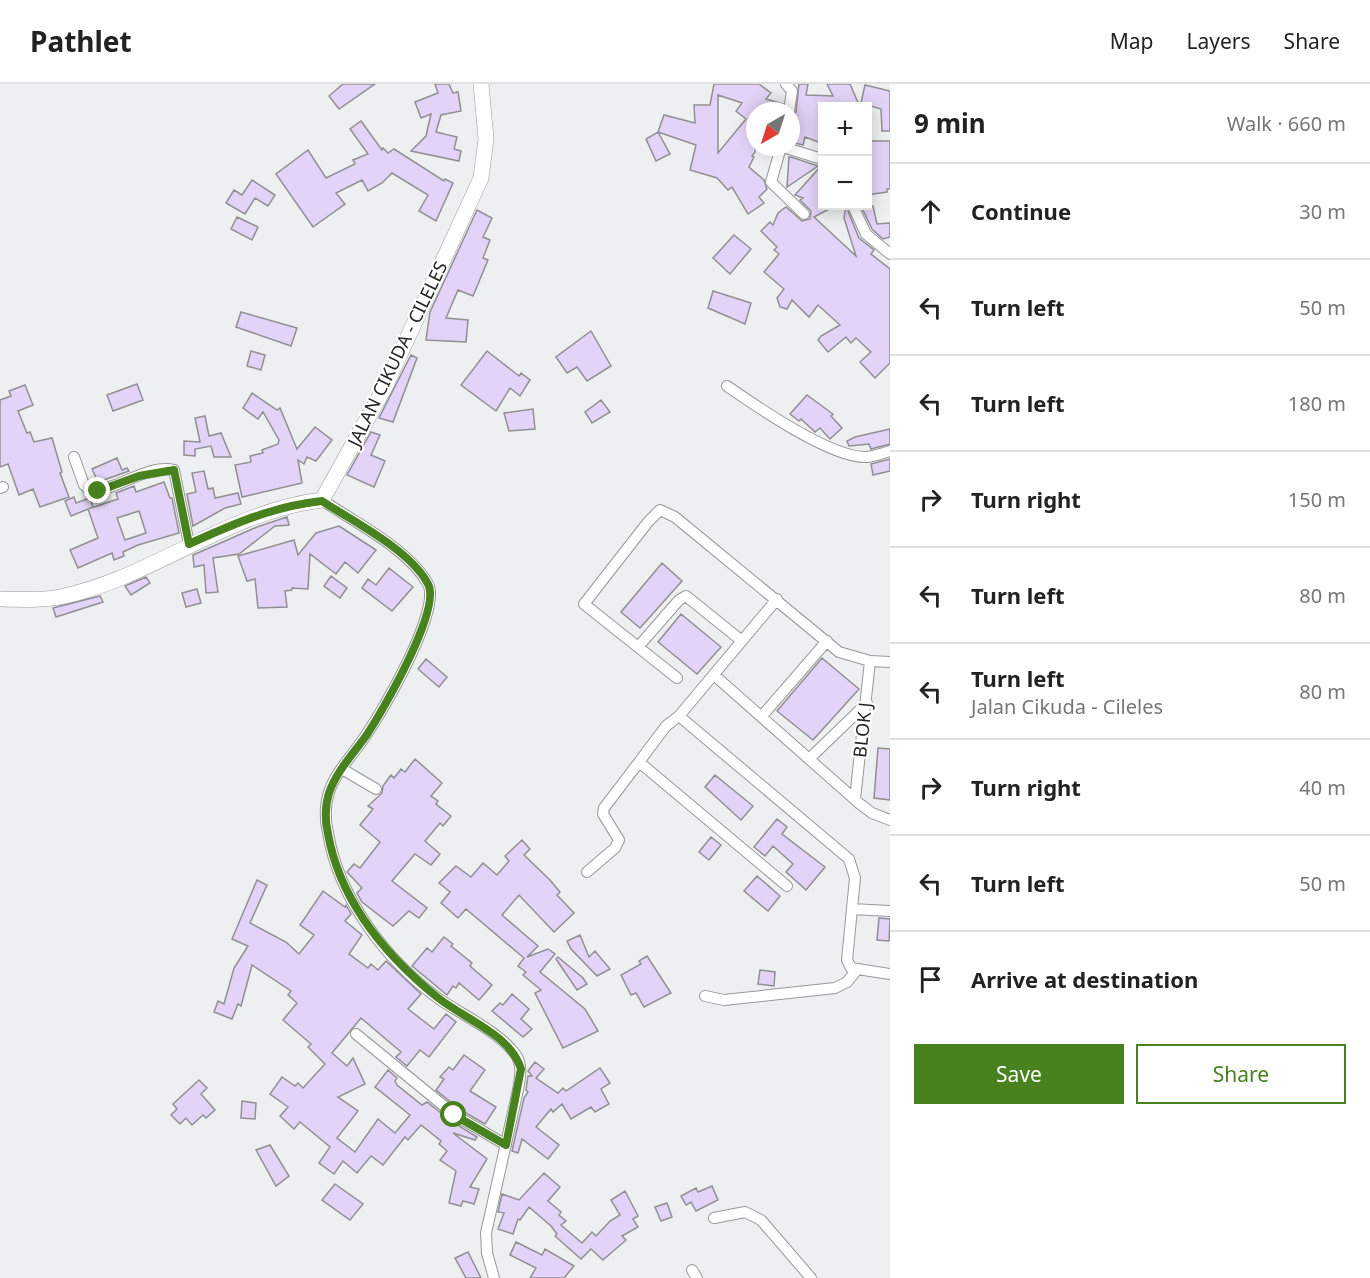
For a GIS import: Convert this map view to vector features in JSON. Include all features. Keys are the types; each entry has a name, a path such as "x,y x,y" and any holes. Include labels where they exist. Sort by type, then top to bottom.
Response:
{"street":[{"name":"JALAN CIKUDA - CILELES","path":"322,501 381,396 481,178 486,139 481,84"},
{"path":"786,84 792,91 790,102"},
{"path":"800,152 818,158"},
{"path":"779,156 771,182 804,213"},
{"path":"855,210 866,234 890,254"},
{"path":"727,386 756,406 838,450 867,457 890,451"},
{"path":"74,457 84,485 91,492 139,476 174,470 189,544"},
{"path":"0,599 49,599 75,593 114,580 264,511 291,504 322,501 401,553 421,573 432,594 430,608 398,682 328,795 327,825 339,868 355,908 387,951 437,997 507,1046 517,1057 521,1069 486,1233 487,1253 494,1278"},
{"path":"677,678 584,604 660,510 675,517 844,654 870,661 890,662"},
{"path":"638,647 679,600 686,596 742,641"},
{"path":"587,872 615,848 619,840 603,814 604,808 666,726 680,716 777,599"},
{"path":"762,716 827,641"},
{"name":"BLOK J","path":"855,799 870,661"},
{"path":"714,675 855,799 872,813 890,820"},
{"path":"810,758 867,703"},
{"path":"680,716 849,859 855,878 847,960 850,968 856,971 890,974"},
{"path":"639,762 787,886"},
{"path":"342,769 376,789"},
{"path":"852,909 890,911"},
{"path":"705,996 724,1000 835,988 847,982 856,971"},
{"path":"356,1034 454,1115 506,1145"},
{"path":"714,1218 745,1212 761,1220 811,1278"}],"building":[{"path":"343,84 375,84 339,109 329,96"},
{"path":"435,84 449,84 453,93 458,92 461,111 441,115 436,132 457,137 454,149 461,151 459,161 411,151 426,136 431,114 421,118 415,102 438,93"},
{"path":"714,84 759,84 771,93 766,99 776,102 746,102 746,119 746,156 754,157 749,167 764,180 767,189 759,197 764,203 748,214 732,187 728,190 717,178 690,170 696,145 658,132 664,115 695,123 694,105 710,105","holes":["718,95 742,103 736,111 746,119 718,153"]},
{"path":"799,84 808,84 806,95 833,96 827,84 850,84 858,102 818,102 818,142 805,137 803,145 800,144 800,102 797,102"},
{"path":"865,85 890,91 890,131 882,131 881,109 872,106 872,102 861,102"},
{"path":"361,121 382,150 383,148 388,153 394,149 444,181 445,179 453,183 436,221 419,211 428,195 392,173 382,183 368,191 362,180 336,193 345,204 313,227 276,174 308,150 326,178 355,164 353,160 368,154 350,129"},
{"path":"658,132 670,154 656,161 646,139"},
{"path":"872,141 890,141 890,189 887,189 887,192 872,194"},
{"path":"789,157 818,166 787,187"},
{"path":"818,169 818,210 827,210 814,217 856,256 844,218 845,210 848,210 859,238 874,250 871,254 890,269 890,363 875,378 860,362 871,352 856,338 851,343 846,337 828,352 818,340 840,325 818,305 809,317 792,300 787,309 780,307 777,298 784,289 764,272 779,254 774,250 777,247 761,231 770,222 773,225 778,213 786,207 802,221 810,219 811,211 800,200 803,198 795,195"},
{"path":"252,180 275,195 268,206 255,198 245,214 226,203 234,190 242,195"},
{"path":"873,206 877,224 890,223 890,237 883,239 872,229 863,210 872,210"},
{"path":"477,210 492,218 483,237 490,240 483,258 488,260 473,296 458,290 446,318 468,320 466,342 426,340 430,312"},
{"path":"237,217 258,227 252,240 231,229"},
{"path":"734,235 751,249 730,274 713,258"},
{"path":"713,291 751,303 745,324 708,308"},
{"path":"241,312 297,328 291,346 236,327"},
{"path":"591,331 611,366 587,381 577,367 567,373 556,357"},
{"path":"251,351 265,355 261,370 247,366"},
{"path":"487,351 519,376 521,373 530,380 520,396 510,388 496,411 461,385"},
{"path":"411,355 417,358 393,422 379,418"},
{"path":"137,384 143,400 113,411 107,395"},
{"path":"25,385 33,405 18,411 27,433 30,432 34,442 52,438 62,472 60,473 69,497 40,507 33,489 19,495 8,464 0,467 0,400 11,396 9,391"},
{"path":"252,393 277,410 280,408 297,449 315,427 332,440 316,461 307,457 304,464 298,460 302,483 242,497 235,465 251,462 250,456 263,453 262,450 278,444 279,440 263,412 258,419 243,408"},
{"path":"807,395 833,414 831,416 842,428 830,439 820,428 815,432 801,419 799,421 790,414"},
{"path":"601,400 610,412 592,423 585,412"},
{"path":"533,409 535,429 509,431 504,413"},
{"path":"205,416 209,436 221,433 231,457 214,457 211,446 195,449 195,456 184,455 184,441 200,442 195,418"},
{"path":"890,429 890,444 871,449 869,444 849,446 847,441 855,437"},
{"path":"371,432 380,435 371,455 385,461 374,487 347,475"},
{"path":"117,458 122,470 127,468 129,471 98,482 92,469"},
{"path":"890,459 890,471 873,475 871,464"},
{"path":"204,471 208,489 213,488 215,498 238,493 241,504 225,508 193,526 187,494 196,492 192,473"},
{"path":"164,482 172,498 179,533 138,545 123,552 124,556 114,560 112,553 78,568 70,550 98,538 88,509 118,499 116,493 134,486 136,492","holes":["139,511 146,533 125,540 117,518"]},
{"path":"74,497 76,503 90,498 93,507 71,516 65,501"},
{"path":"287,517 289,525 275,526 239,554 213,558 218,592 206,593 204,565 194,567 193,555 257,527"},
{"path":"339,526 376,550 358,573 345,562 336,574 310,554 308,589 292,588 292,590 285,591 287,607 258,608 255,579 247,581 238,556 294,540 298,555 316,533"},
{"path":"662,563 682,581 640,628 621,612"},
{"path":"389,568 413,587 392,611 362,588 368,579 376,585"},
{"path":"331,576 347,588 340,598 324,586"},
{"path":"146,577 150,583 131,595 125,586"},
{"path":"197,589 201,603 186,607 182,593"},
{"path":"100,596 103,602 56,617 53,608"},
{"path":"681,614 721,647 697,674 658,642"},
{"path":"822,658 859,689 813,740 777,711"},
{"path":"426,659 447,677 439,687 418,669"},
{"path":"878,748 890,749 890,800 874,798"},
{"path":"415,759 442,783 431,796 438,801 436,804 451,816 443,826 440,823 425,841 440,854 431,865 415,854 392,881 427,908 419,918 409,911 393,926 362,902 357,893 362,888 347,872 354,864 360,868 380,842 360,825 373,809 368,806 382,793 383,786 391,775 394,778 401,769 405,772"},
{"path":"715,775 753,806 741,820 705,787"},
{"path":"777,819 787,827 782,834 825,867 806,890 786,872 793,864 773,846 765,856 754,847"},
{"path":"711,837 721,845 709,860 699,852"},
{"path":"522,840 530,849 524,855 550,880 560,892 557,895 574,913 554,932 519,895 502,915 538,946 527,957 548,949 555,954 540,972 585,1009 598,1031 563,1048 535,993 541,990 523,975 526,972 518,966 524,958 466,909 458,918 441,903 450,892 439,883 456,866 471,877 483,863 497,875 509,861 505,856"},
{"path":"757,876 780,896 768,911 744,891"},
{"path":"257,880 267,885 250,923 286,942 299,954 314,935 300,925 323,891 345,907 346,905 351,914 345,921 362,935 349,954 368,968 371,964 378,970 386,961 421,994 408,1009 434,1029 446,1014 456,1022 429,1057 420,1050 407,1066 396,1057 401,1052 361,1018 332,1053 347,1066 353,1058 365,1084 338,1097 358,1111 337,1138 355,1152 378,1119 395,1133 410,1115 375,1087 388,1070 397,1078 395,1081 397,1085 422,1105 427,1102 451,1121 477,1137 475,1140 453,1133 487,1159 470,1187 479,1189 474,1204 463,1201 461,1206 449,1203 456,1171 440,1160 447,1151 439,1144 441,1141 421,1125 408,1140 405,1137 383,1165 371,1156 357,1173 343,1161 334,1174 319,1163 330,1147 300,1122 294,1129 280,1116 288,1107 270,1094 282,1077 295,1086 298,1083 303,1088 325,1064 308,1047 311,1044 283,1020 297,1003 288,995 291,991 252,965 241,1006 238,1004 232,1019 214,1012 218,1001 224,1004 234,968 248,946 232,939"},
{"path":"879,918 890,919 889,941 877,940"},
{"path":"580,935 589,957 595,951 610,969 597,976 571,949 567,941"},
{"path":"444,937 453,944 451,946 472,963 470,966 492,985 479,1000 459,983 456,988 453,986 447,995 412,966 427,948 432,952"},
{"path":"647,956 671,993 644,1007 636,993 631,995 621,975 641,964 639,961"},
{"path":"558,957 587,984 577,990 556,959"},
{"path":"760,970 775,972 774,986 758,984"},
{"path":"512,994 529,1009 521,1019 532,1029 523,1037 492,1011 500,1003 503,1005"},
{"path":"464,1055 485,1070 470,1091 496,1107 485,1124 459,1109 436,1090 444,1079 440,1077 449,1067 453,1070"},
{"path":"535,1062 544,1069 536,1078 558,1093 563,1088 566,1091 600,1068 610,1083 601,1089 609,1104 595,1112 591,1107 571,1119 562,1104 553,1112 551,1109 536,1127 559,1145 548,1159 522,1139 518,1153 512,1151 524,1098 528,1092 526,1090 528,1076 532,1076 528,1071"},
{"path":"199,1080 207,1088 201,1094 215,1110 206,1118 203,1115 192,1125 186,1118 180,1124 171,1115 177,1109 173,1104"},
{"path":"242,1101 256,1103 255,1119 241,1118"},
{"path":"270,1145 289,1176 276,1186 256,1150"},
{"path":"544,1173 560,1187 548,1201 561,1212 559,1215 566,1221 561,1225 582,1243 592,1232 596,1236 610,1221 620,1215 611,1200 625,1191 638,1216 633,1219 638,1227 622,1236 626,1240 603,1260 591,1249 581,1259 555,1236 557,1234 551,1226 529,1207 520,1220 518,1219 513,1234 498,1229 504,1213 498,1212 502,1194 519,1200"},
{"path":"335,1184 363,1204 350,1220 322,1200"},
{"path":"712,1186 718,1200 696,1211 691,1202 686,1205 681,1196 696,1188 698,1192"},
{"path":"667,1203 672,1217 661,1221 655,1207"},
{"path":"516,1242 542,1255 545,1249 574,1266 564,1278 530,1278 536,1268 510,1255"},
{"path":"468,1252 481,1278 466,1278 455,1258"}],"route":[{"path":"98,491 139,476 170,468 174,470 189,544 264,511 291,504 322,501 401,553 421,573 429,586 432,594 430,608 398,682 367,734 333,784 328,795 326,815 328,835 355,908 387,951 437,997 507,1046 517,1057 521,1069 506,1145 454,1115"}]}
